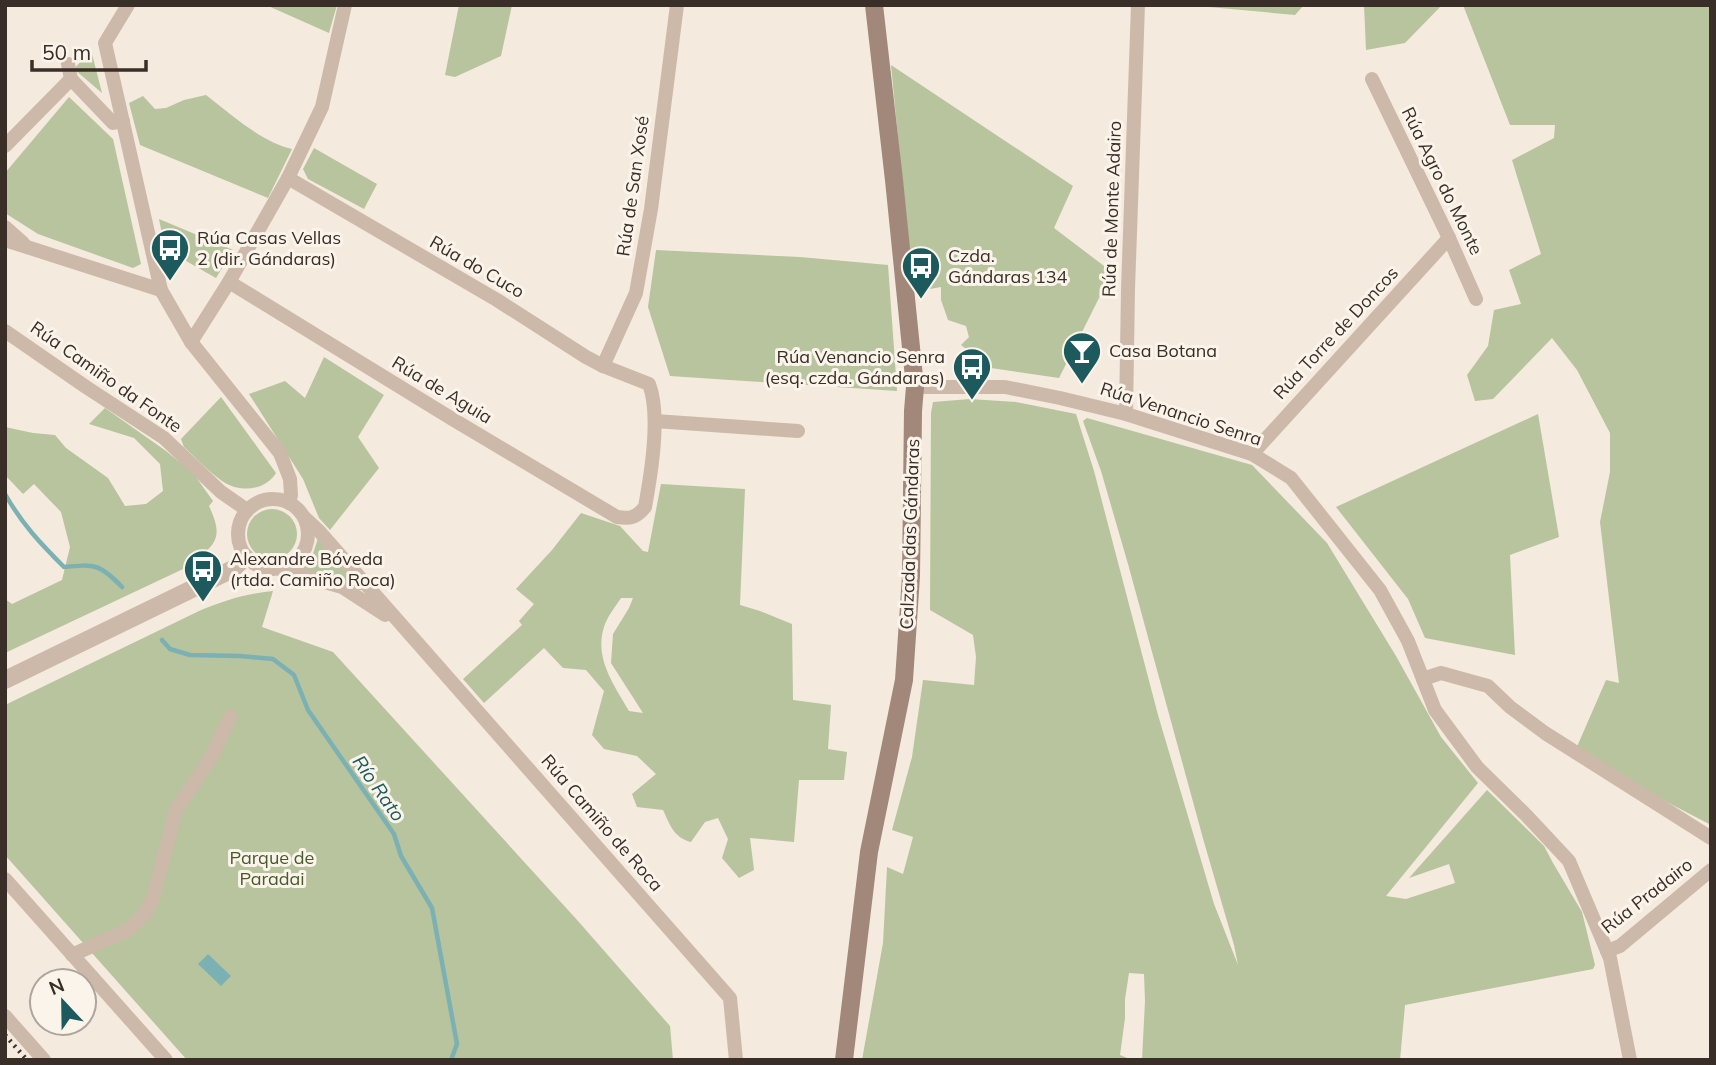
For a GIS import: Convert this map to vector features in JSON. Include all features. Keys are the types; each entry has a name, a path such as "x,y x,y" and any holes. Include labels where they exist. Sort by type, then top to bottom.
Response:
{"main road":[{"name":"Calzada das Gándaras","path":"844,1060 869,852 904,680 911,576 915,387 874,5"}],"street":[{"path":"128,5 99,41 123,121 161,290 191,342 280,453 290,479 289,503"},
{"path":"191,342 229,282 288,178 322,107 345,5"},
{"name":"Rúa de San Xosé","path":"603,366 636,293 677,5"},
{"name":"Rúa de Monte Adairo","path":"1126,414 1138,5"},
{"path":"5,146 70,72 113,123 123,121"},
{"name":"Rúa Agro do Monte","path":"1372,79 1476,299"},
{"name":"Rúa do Cuco","path":"288,178 507,306 603,366 649,384 654,397 655,421"},
{"path":"5,227 27,246"},
{"name":"Rúa Torre de Doncos","path":"1252,454 1449,238"},
{"path":"5,240 161,290"},
{"name":"Rúa de Aguia","path":"229,282 617,517 629,519 638,515 645,507 655,421"},
{"name":"Rúa Camiño da Fonte","path":"5,331 164,438 221,492 247,510"},
{"name":"Rúa Venancio Senra","path":"915,387 1005,387 1060,398 1126,414 1252,454 1291,478 1380,590 1408,641 1435,710 1477,767 1569,861 1613,969 1630,1060"},
{"path":"655,421 798,431"},
{"path":"267,500 289,503 304,517 308,527 305,549 291,565 280,569 258,567 245,556 239,544 238,529 243,516 253,505 267,500"},
{"name":"Rúa Camiño de Roca","path":"304,517 730,998 736,1060"},
{"path":"5,680 233,569 245,556"},
{"name":"Rúa Camiño de Roca","path":"280,569 342,587 403,627"},
{"path":"1423,679 1441,673 1488,686 1510,707 1545,733 1711,838"},
{"path":"72,955 130,929 152,902 176,810 209,759 231,716"},
{"name":"Rúa Pradairo","path":"1607,951 1620,946 1711,870"},
{"path":"5,879 166,1060"},
{"path":"5,1016 44,1060"}],"green space":[{"path":"266,5 337,5 329,33"},
{"path":"459,5 512,5 501,56 455,77 445,75"},
{"path":"1209,5 1304,5 1295,15"},
{"path":"1364,5 1442,5 1405,43 1366,50"},
{"path":"1463,5 1711,5 1711,825 1576,749 1606,680 1619,683 1600,522 1610,472 1610,433 1577,370 1552,338 1493,399 1475,401 1467,375 1488,346 1494,310 1521,304 1509,270 1541,254 1512,160 1554,138 1555,125 1510,125"},
{"path":"91,50 102,93 74,69"},
{"path":"891,65 1073,186 1054,228 1112,272 1059,378 991,368 961,345 969,337 966,326 948,320 941,300 941,287 913,292"},
{"path":"206,95 258,134 292,149 268,198 140,145 129,103 143,96 155,109 166,108"},
{"path":"69,97 113,139 141,264 133,268 38,234 5,213 5,173"},
{"path":"314,148 377,184 364,209 308,179 303,169"},
{"path":"159,219 233,250 216,278 165,249"},
{"path":"656,250 800,257 888,265 897,391 670,376 648,307"},
{"path":"324,357 384,395 358,437 379,468 330,530 319,518 303,479 249,394 285,381 305,398"},
{"path":"221,397 276,473 259,487 229,485 184,447 181,439"},
{"path":"970,399 1016,402 1076,414 1094,471 1158,715 1214,904 1238,965 1128,564 1101,471 1083,421 1087,418 1252,465 1327,543 1396,656 1441,737 1478,783 1386,896 1406,899 1455,883 1449,864 1409,878 1487,790 1544,846 1582,912 1595,965 1593,969 1405,1005 1400,1060 1142,1060 1144,974 1129,973 1120,1055 1132,1060 862,1060 883,943 887,867 903,874 913,837 892,830 912,757 923,680 974,685 976,657 973,635 930,610 933,402"},
{"path":"105,408 193,473 213,501 209,506 215,522 215,540 199,557 200,561 5,653 5,599 12,604 62,580 70,547 61,512 34,484 23,494 5,475 5,427 55,435 66,448 108,478 125,506 146,504 163,491 160,464 134,438 89,424"},
{"path":"1538,414 1559,537 1510,555 1515,655 1425,638 1408,599 1336,507"},
{"path":"661,484 745,489 740,605 792,624 793,700 831,705 828,749 847,752 844,780 799,780 794,842 750,838 754,870 739,878 722,858 728,839 718,818 705,822 691,842 677,834 670,826 663,810 637,807 632,794 656,774 637,756 604,749 592,735 604,691 586,670 563,668 544,648 484,703 463,679 522,625 519,621 534,604 516,589 581,513 620,526 643,551 648,552","holes":["621,598 633,598 613,634 611,663 643,713 629,711 607,671 602,650 604,627 609,616"]},
{"path":"262,510 282,510 296,524 296,544 282,558 262,558 248,544 248,524"},
{"path":"318,538 364,590 333,577 302,569 312,557"},
{"name":"Parque de Paradai","path":"273,591 262,627 333,652 670,1026 673,1060 187,1060 5,855 5,705 199,611 235,598"}],"water":[{"path":"208,954 231,976 221,986 198,964"}],"waterway":[{"name":"Río Rato","path":"5,494 32,533 64,567 96,567 122,587"},
{"name":"Río Rato","path":"162,640 170,649 190,655 273,659 294,675 308,710 394,834 401,856 432,908 457,1044 451,1060"}],"railway":[{"path":"5,1035 27,1060"}],"place":[{"name":"Rúa Casas Vellas 2 (dir. Gándaras)","path":"170,282"},
{"name":"Czda. Gándaras 134","path":"921,300"},
{"name":"Casa Botana","path":"1082,385"},
{"name":"Rúa Venancio Senra (esq. czda. Gándaras)","path":"972,401"},
{"name":"Alexandre Bóveda (rtda. Camiño Roca)","path":"203,603"}]}
